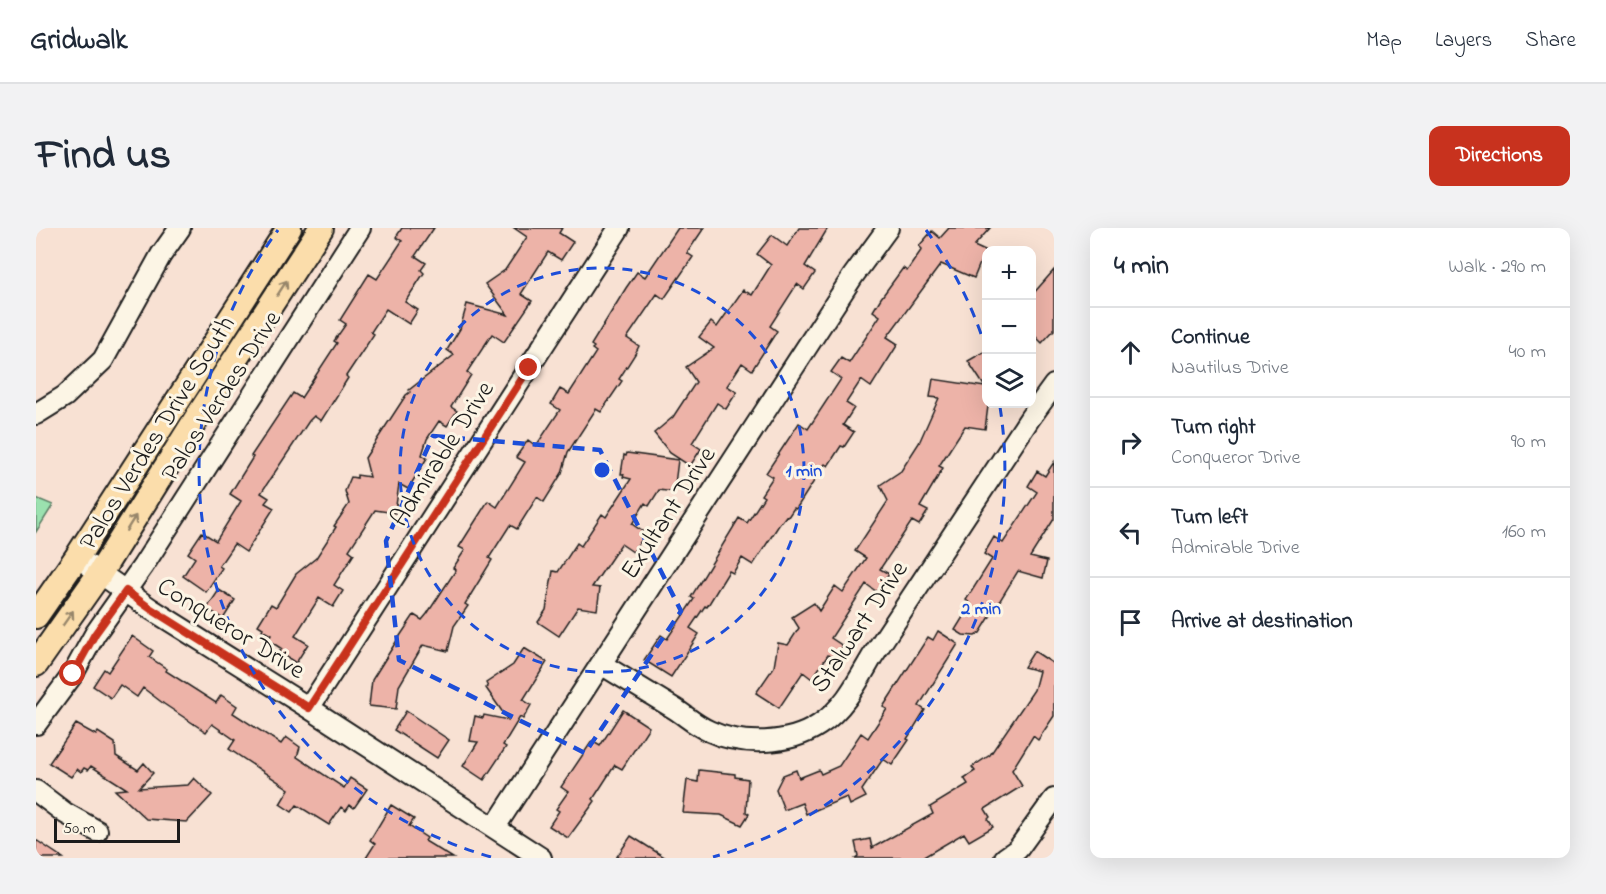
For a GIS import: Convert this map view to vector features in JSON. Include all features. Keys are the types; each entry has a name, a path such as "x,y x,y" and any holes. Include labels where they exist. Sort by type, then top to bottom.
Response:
{"main road":[{"name":"Palos Verdes Drive South","path":"36,616 289,228"},
{"name":"Palos Verdes Drive South","path":"36,664 100,573 198,416 321,228"}],"street":[{"path":"36,414 65,396 103,360 161,255 180,228"},
{"name":"Palos Verdes Drive","path":"36,724 73,674 95,634 126,591 360,228"},
{"name":"Admirable Drive","path":"309,708 619,228"},
{"name":"Exultant Drive","path":"495,827 853,276 888,228"},
{"name":"Stalwart Drive","path":"601,664 710,731 740,741 767,741 793,736 819,725 839,708 855,686 1030,418 1054,385"},
{"name":"Conqueror Drive","path":"77,556 151,609 541,858"},
{"path":"36,791 65,813 98,831"},
{"path":"1005,858 1018,849 1054,799"}],"highlighted area":[{"path":"433,436 600,450 681,611 585,753 399,660 386,541"}],"green space":[{"path":"36,498 53,505 36,532"}],"building":[{"path":"402,228 434,228 415,256 426,263 421,270 424,273 405,302 418,310 409,324 386,309 371,332 374,334 346,376 348,378 321,421 314,416 309,421 261,493 269,498 265,503 274,508 246,552 234,544 219,566 222,568 206,592 183,576 195,558 188,553 202,532 216,541 241,501 230,494 253,457 251,456 293,393 301,398 337,343 334,341 346,324 340,320 369,274 377,279 402,241 396,237"},
{"path":"514,228 562,228 559,233 573,242 561,260 548,252 521,294 532,301 504,342 492,334 467,372 471,375 451,407 457,411 447,426 439,421 427,439 422,455 427,458 408,489 399,484 395,513 375,510 349,550 354,554 334,585 343,591 333,607 319,598 295,636 308,644 296,663 279,652 282,649 268,640 271,635 258,625 271,604 276,607 296,574 316,558 336,527 334,526 349,504 345,491 351,477 357,478 357,475 370,477 365,458 410,392 409,390 454,355 447,350 460,329 467,304 508,315 485,284 505,270 527,237"},
{"path":"678,228 704,228 687,253 693,257 664,299 657,294 627,338 639,346 619,379 622,381 601,412 596,409 568,452 562,473 544,502 537,497 517,529 510,525 489,558 492,560 465,604 468,606 454,626 448,651 423,645 399,686 396,709 369,706 372,680 394,645 414,615 422,620 427,614 456,570 453,568 465,550 459,547 488,501 497,507 525,462 516,457 528,440 536,446 560,410 551,404 560,389 569,394 596,352 591,345 626,288 637,272 645,277"},
{"path":"799,228 828,228 805,266 815,273 804,289 797,284 770,326 777,331 752,370 742,363 727,386 737,392 726,409 717,403 692,443 701,449 690,466 670,453 654,433 673,417 696,382 686,367 714,348 699,337 711,322 717,327 743,290 752,295 771,265 757,254 772,235 787,246"},
{"path":"949,228 990,228 974,246 982,250 982,258 974,278 941,264 887,337 898,344 871,387 861,380 846,403 854,408 843,425 854,432 844,447 841,446 828,466 825,464 796,509 794,508 779,525 753,565 742,558 733,573 729,571 707,607 705,606 690,628 699,634 671,677 644,660 661,635 667,639 694,599 691,597 739,518 747,523 764,497 761,495 773,477 766,473 799,423 808,429 841,379 831,372 841,358 849,363 880,316 873,311 881,298 903,268 907,271 922,249 919,246 932,231 940,238"},
{"path":"1054,270 1054,330 1042,343 1036,337 1036,290"},
{"path":"982,353 982,382 968,361"},
{"path":"933,379 982,387 982,408 988,408 985,429 965,426 939,466 943,468 920,507 928,511 919,525 912,521 880,569 889,574 877,592 866,584 831,638 843,646 834,659 828,655 812,679 803,672 779,708 756,693 774,667 778,643 788,645 799,628 792,617 814,603 819,611 835,586 843,592 866,558 855,551 888,501 880,485 901,471 919,443 939,398 930,397"},
{"path":"627,453 678,460 674,492 659,490 649,506 645,503 632,524 646,534 633,552 621,544 592,587 600,588 597,610 578,607 559,636 538,622 546,610 553,571 558,572 577,543 581,546 602,514 606,517 631,479 621,474 624,455 626,456"},
{"path":"1054,462 1054,519 1030,557 1047,561 1043,578 1018,571 980,633 975,636 963,635 955,630 971,604 966,600 992,559 984,554 994,537 1003,543 1037,492 1028,486 1037,471 1045,476"},
{"path":"219,590 235,600 223,619 207,608"},
{"path":"938,631 958,644 919,706 925,710 907,739 909,740 892,765 883,759 862,790 866,797 850,805 847,797 806,814 802,803 784,810 776,789 783,775 796,770 799,778 819,770 821,774 839,766 861,733 868,738 887,709 883,707 928,637 933,640"},
{"path":"132,636 153,651 149,657 167,669 166,671 216,703 221,695 237,706 233,713 281,744 286,737 300,747 297,757 344,788 350,778 367,789 354,808 350,805 346,811 341,807 329,825 297,805 292,812 280,804 289,789 229,749 235,740 212,724 206,732 143,688 137,697 120,685 111,698 93,686 104,669 108,672"},
{"path":"524,648 547,662 523,700 531,705 523,719 520,717 503,745 506,747 484,780 463,766 478,742 470,741 475,716 483,718 484,715 508,720 486,688 488,687 486,683 513,665"},
{"path":"1034,651 1054,664 1054,716 1038,740 1033,736 1012,770 1022,786 985,809 993,827 969,841 964,833 922,858 855,858 858,856 855,842 870,839 872,848 933,814 930,807 968,784 964,778 975,771 972,767 990,755 1034,690 1039,671 1024,667"},
{"path":"623,710 649,727 622,769 615,765 593,799 595,801 568,838 549,826 559,811 556,809 568,792 561,787 592,741 600,746"},
{"path":"406,711 449,740 437,758 394,730"},
{"path":"76,724 96,735 98,732 115,743 116,756 138,770 144,763 153,773 139,788 188,785 194,778 212,795 187,822 146,819 115,790 127,789 91,766 88,770 84,768 81,772 77,769 71,777 49,763"},
{"path":"699,770 735,774 735,777 748,779 746,812 749,814 742,825 721,815 683,813 687,780 698,782"},
{"path":"391,805 414,819 409,826 427,838 425,841 453,858 366,858 375,844 370,840"},
{"path":"631,836 666,858 616,858"},
{"path":"36,840 63,858 36,858"}],"route":[{"path":"73,674 95,634 126,591 309,708 529,368"}]}
